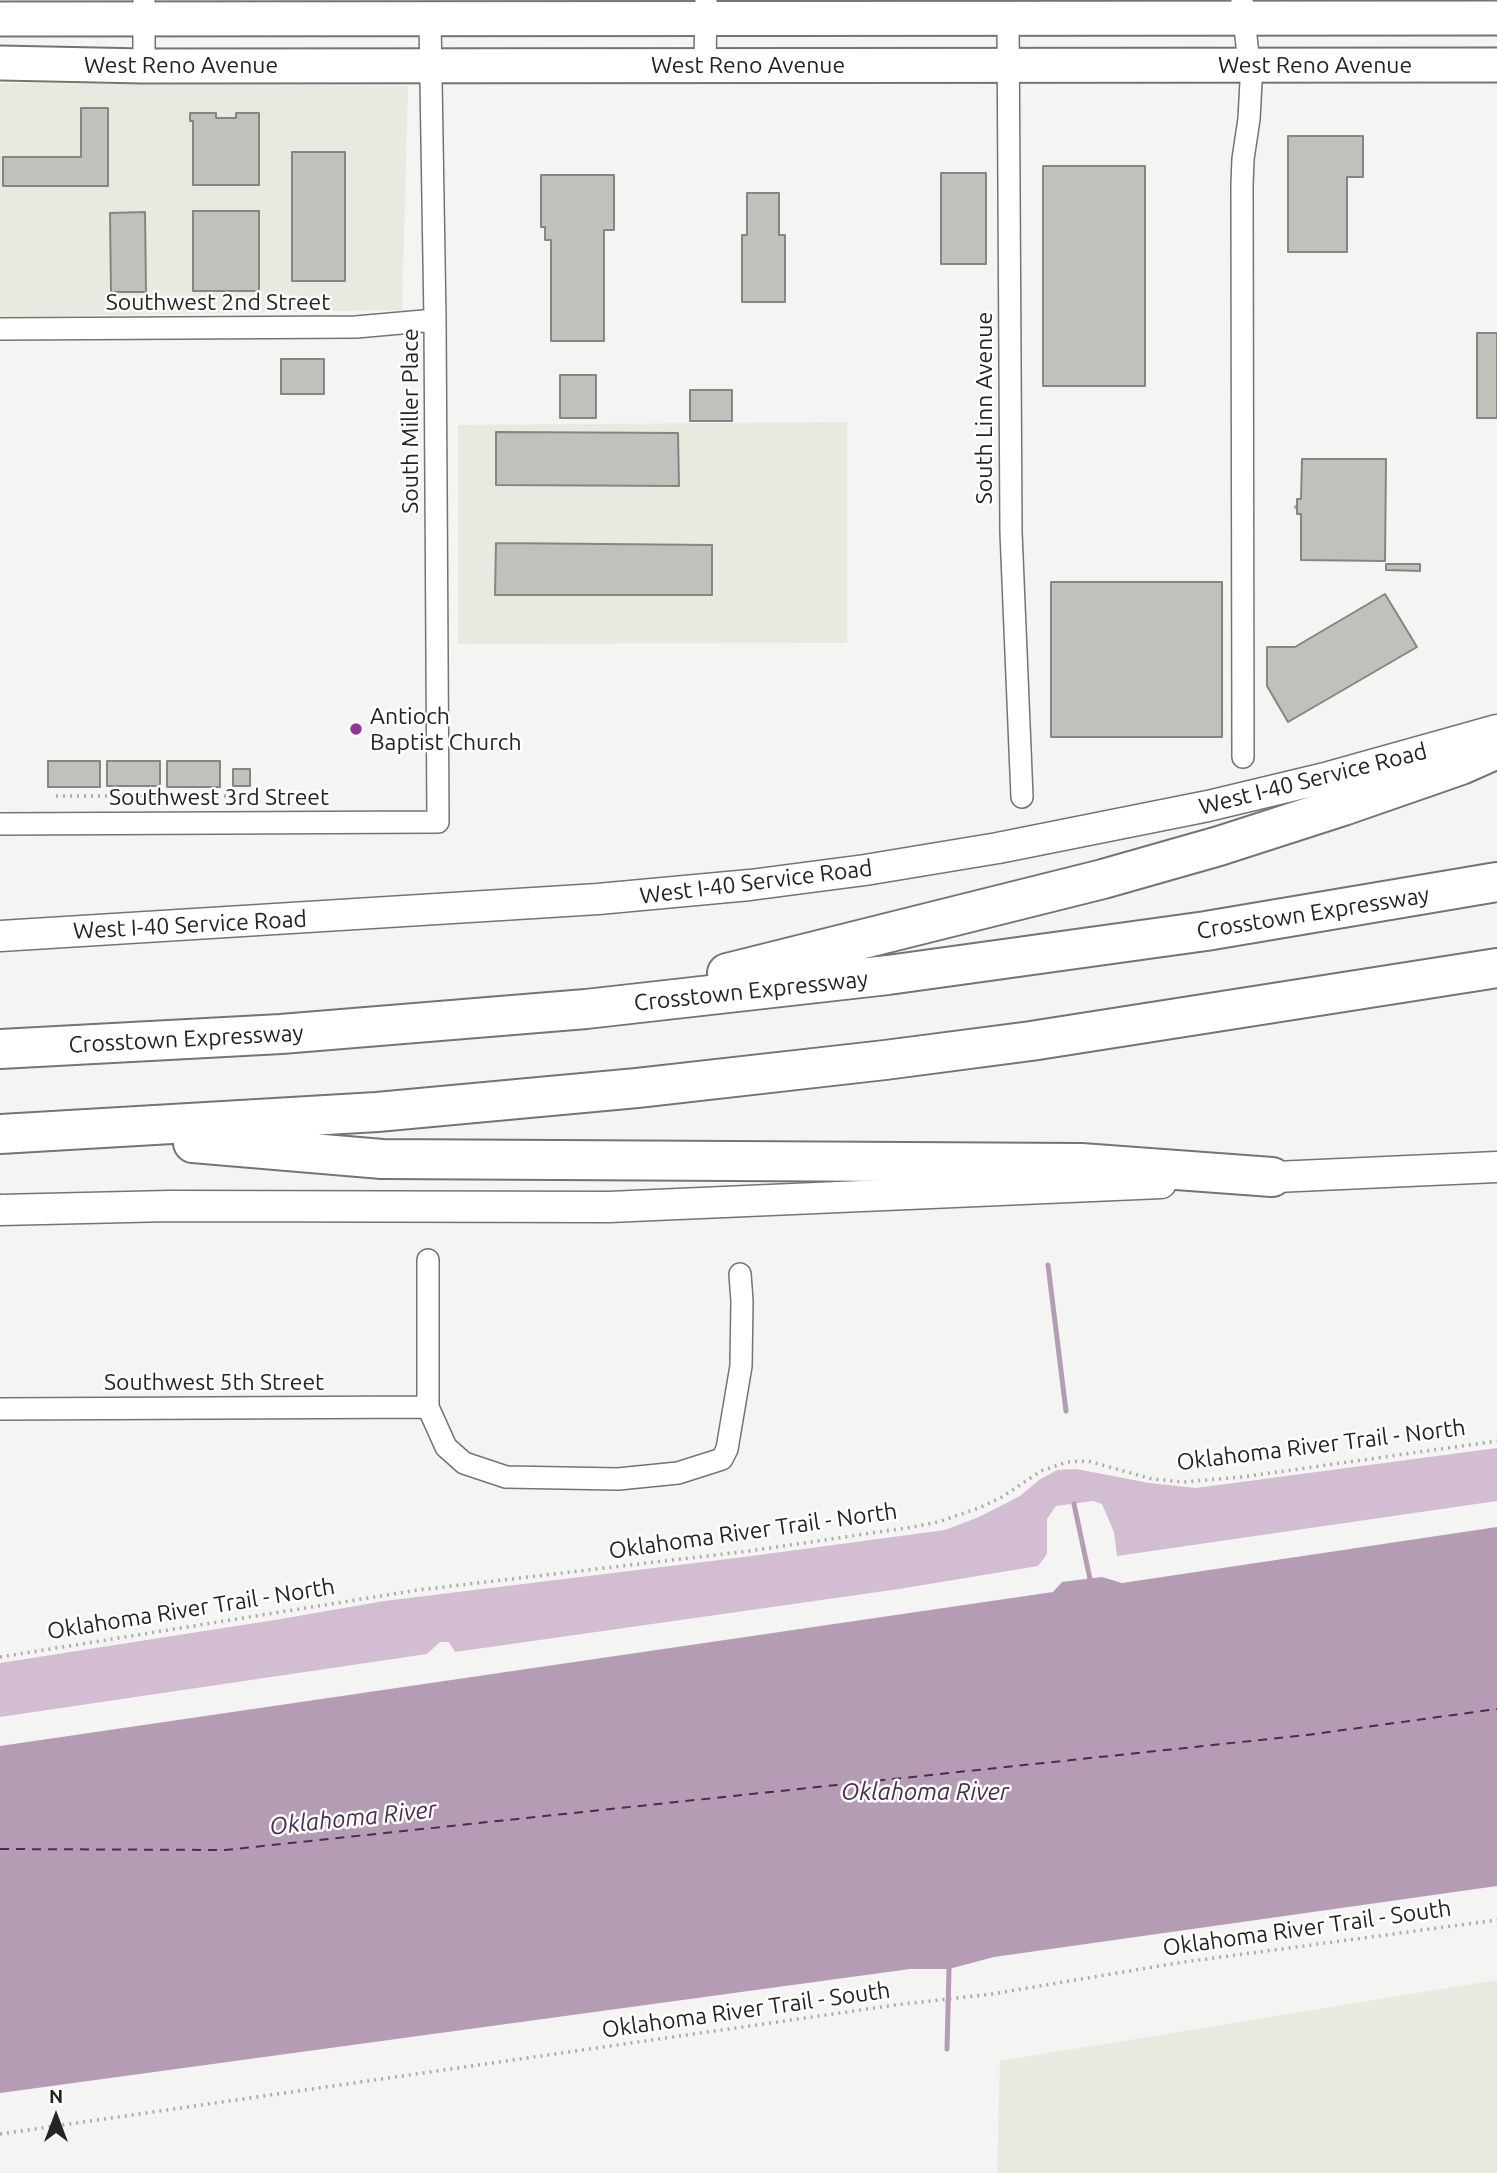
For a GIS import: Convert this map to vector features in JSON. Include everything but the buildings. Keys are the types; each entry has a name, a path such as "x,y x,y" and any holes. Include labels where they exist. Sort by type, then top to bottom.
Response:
{"highway":[{"path":"586,1009 1103,879 1343,806 1461,765 1497,749"},
{"name":"Crosstown Expressway","path":"0,1049 281,1034 586,1009 888,975 1164,937 1497,882"},
{"path":"0,1134 377,1112 637,1088 885,1060 1160,1022 1497,968"},
{"path":"59,1132 382,1159 1081,1163 1272,1177"}],"main road":[{"name":"West Reno Avenue","path":"0,19 144,10 430,20 706,10 1008,19 1242,9 1474,19"},
{"path":"1474,19 1475,64"},
{"name":"West Reno Avenue","path":"0,63 1008,66 1475,64"},
{"name":"West I-40 Service Road","path":"0,936 584,900 750,885 865,870 998,848 1208,806 1329,777 1497,730"},
{"path":"0,1210 170,1206 610,1208 1497,1167"}],"street":[{"path":"1242,9 1251,82 1250,119 1243,159 1242,185 1243,757"},
{"path":"144,10 144,65"},
{"path":"705,65 706,10"},
{"name":"South Linn Avenue","path":"1008,19 1011,532 1022,797"},
{"name":"South Miller Place","path":"430,20 438,822"},
{"name":"Southwest 2nd Street","path":"0,330 356,327 435,320"},
{"name":"Southwest 3rd Street","path":"0,824 438,822"},
{"path":"428,1260 428,1408 446,1447 464,1463 506,1477 618,1479 678,1473 722,1459 727,1449 741,1366 743,1301 740,1274"},
{"name":"Southwest 5th Street","path":"0,1409 428,1408"}],"path":[{"path":"56,796 242,796 242,786"},
{"name":"Oklahoma River Trail - North","path":"0,1657 418,1590 748,1551 913,1527 938,1522 979,1508 1002,1497 1041,1471 1067,1462 1088,1461 1152,1479 1192,1481 1279,1472 1497,1441"},
{"name":"Oklahoma River Trail - South","path":"0,2134 895,2005 992,1994 1177,1963 1497,1920"}],"shaded area":[{"path":"0,83 408,86 402,310 0,317"},
{"path":"847,422 847,643 458,644 458,425"},
{"path":"1497,1448 1497,1501 1117,1556 1114,1532 1102,1504 1093,1501 1056,1506 1047,1519 1047,1554 1038,1566 899,1589 455,1652 449,1642 440,1642 427,1654 0,1717 0,1663 384,1601 945,1530 979,1517 1020,1496 1039,1480 1057,1470 1076,1469 1149,1483 1196,1488"},
{"path":"1497,1980 1497,2173 997,2173 1000,2061"}],"water":[{"name":"Oklahoma River","path":"1497,1527 1497,1886 994,1957 949,1969 910,1969 0,2093 0,1746 1053,1592 1062,1582 1102,1577 1122,1583"}],"waterway":[{"path":"1048,1265 1066,1411"},
{"path":"1074,1504 1090,1579"},
{"path":"947,2049 949,1969"}],"ferry route":[{"path":"0,1849 225,1850 1307,1735 1497,1709"}],"place":[{"name":"Antioch Baptist Church","path":"356,729"}]}
